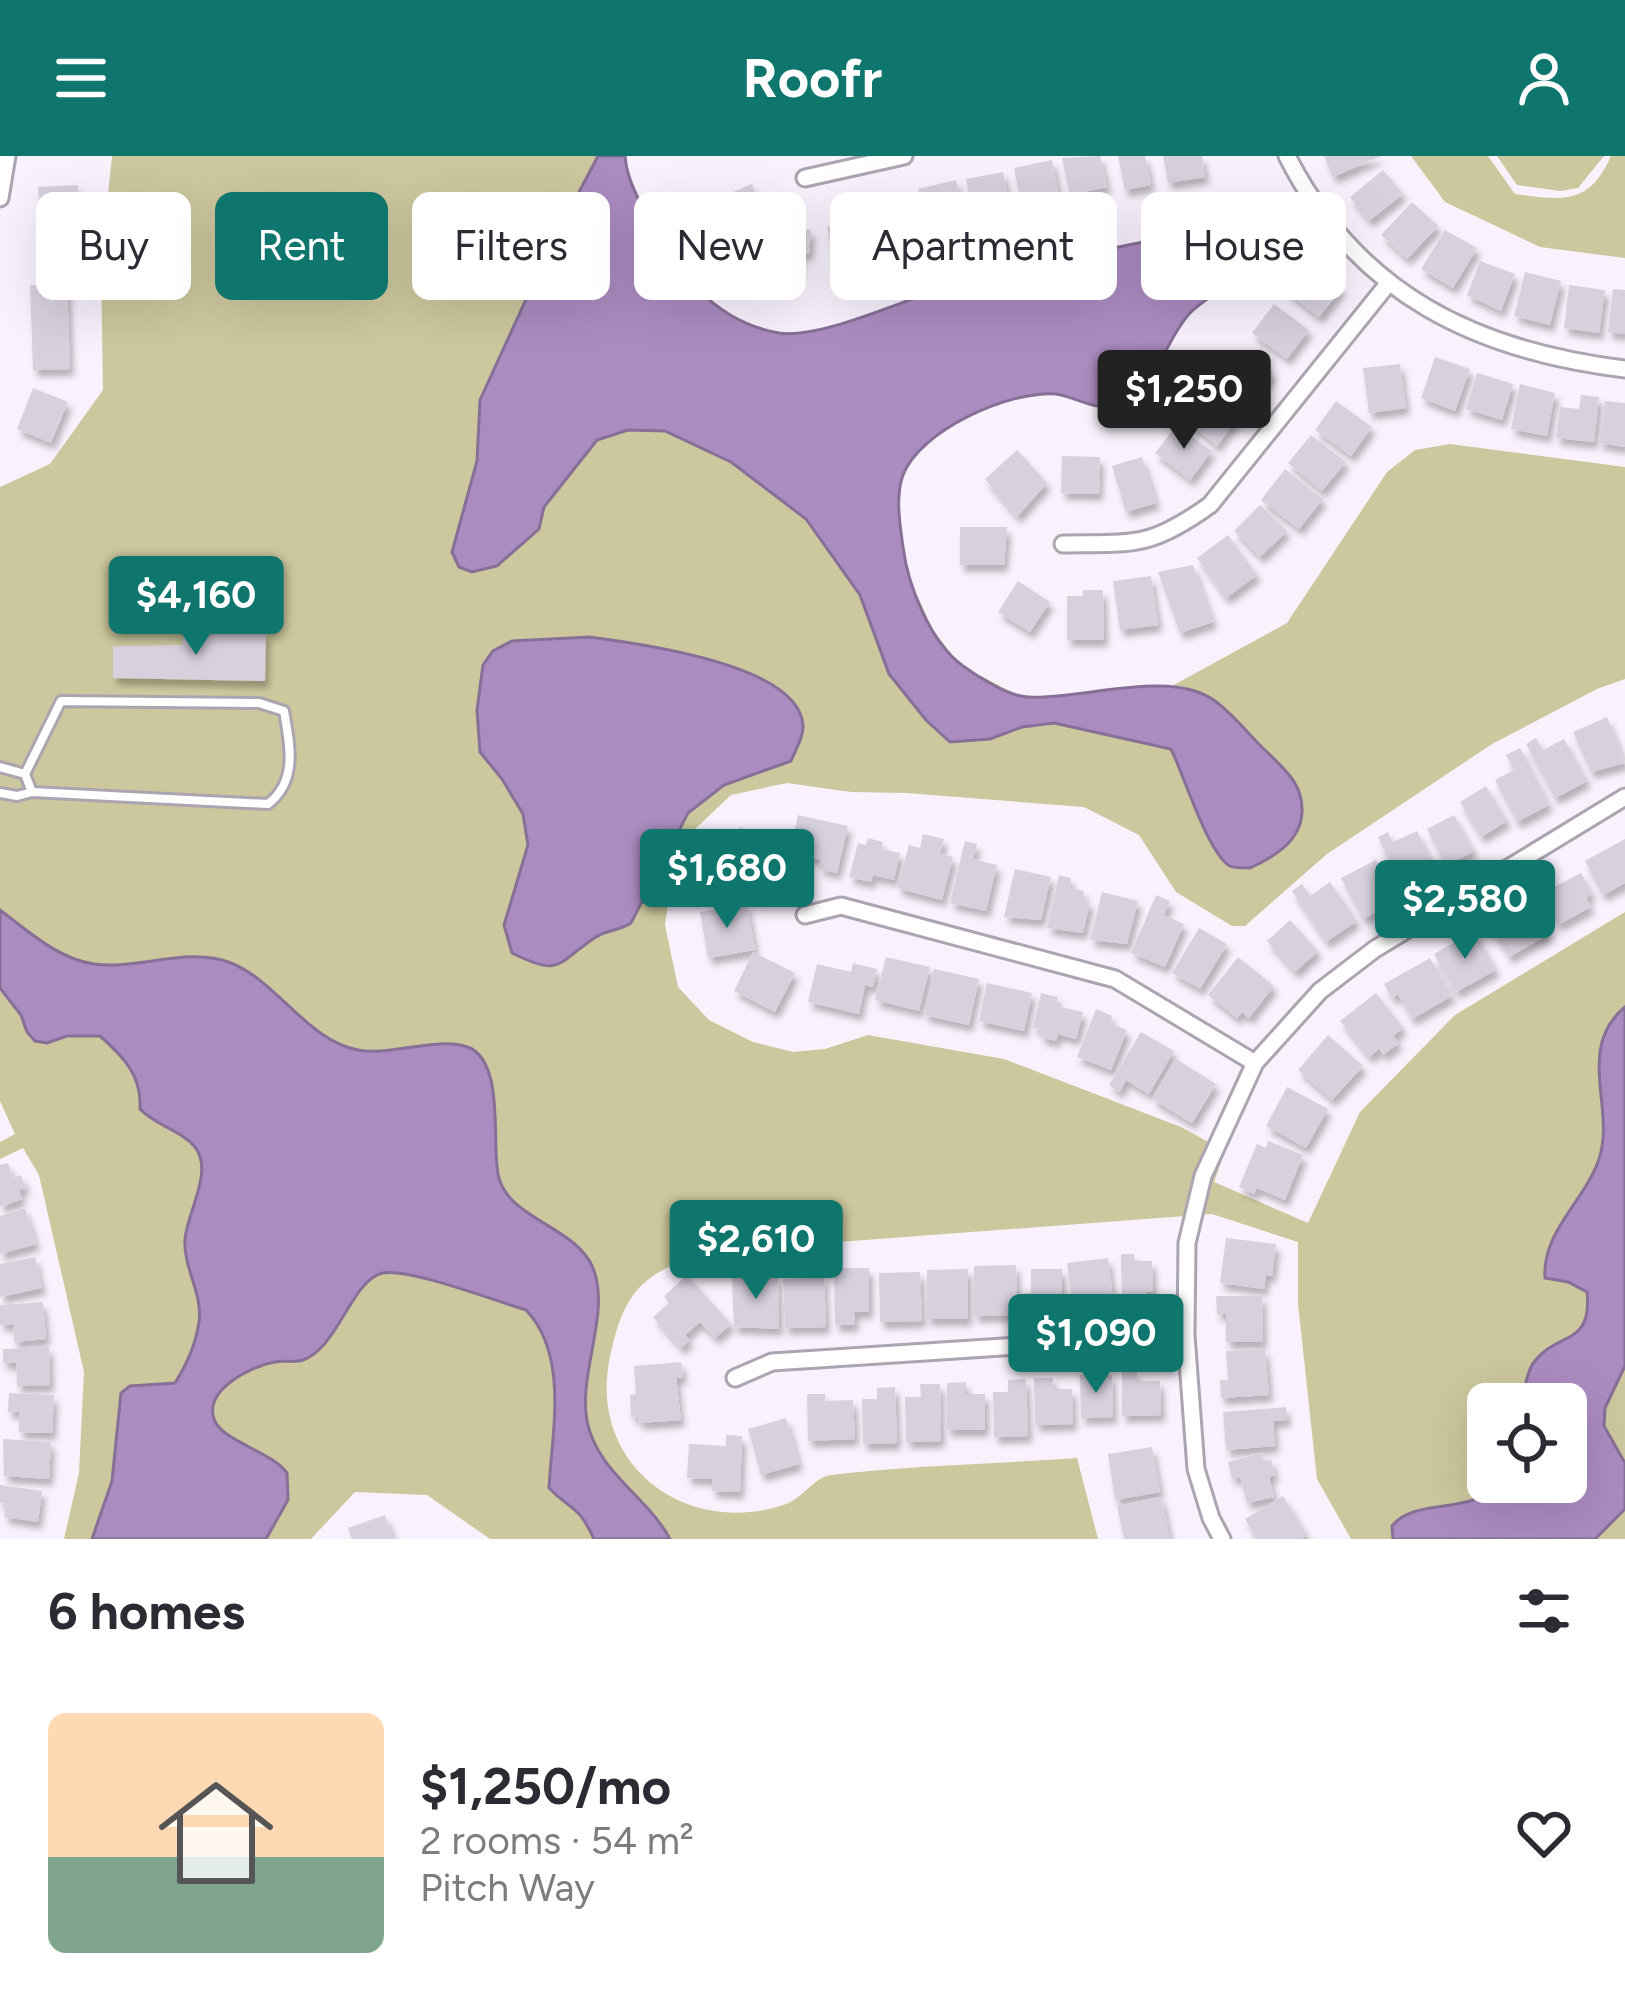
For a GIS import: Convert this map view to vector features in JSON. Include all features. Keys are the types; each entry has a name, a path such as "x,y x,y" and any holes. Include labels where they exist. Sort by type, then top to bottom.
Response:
{"street":[{"path":"0,198 7,156"},
{"path":"805,178 904,156"},
{"path":"1286,156 1318,208 1388,285 1427,310 1483,337 1545,356 1625,369"},
{"path":"1064,544 1142,543 1175,530 1210,505 1388,285"},
{"path":"1222,1539 1196,1469 1186,1335 1187,1243 1203,1176 1255,1063 1320,991 1376,949 1625,797"},
{"path":"805,915 841,906 1115,979 1255,1063"},
{"path":"735,1378 772,1362 1186,1335"}],"lane":[{"path":"0,793 268,804 290,775 284,711 259,703 61,701 25,774 32,792"},
{"path":"0,767 25,774"}],"shaded area":[{"path":"112,156 625,156 636,192 634,300 710,300 735,318 779,333 837,325 910,300 1117,300 1117,247 1141,243 1141,300 1206,300 1191,311 1173,336 1149,384 1115,406 1096,406 1055,394 1011,400 949,424 910,460 901,480 899,517 906,571 933,630 960,665 1023,698 1172,686 1287,623 1387,472 1415,450 1450,444 1625,467 1625,679 1492,744 1327,854 1245,926 1232,926 1176,892 1139,835 1084,807 851,792 787,783 731,795 694,830 672,874 665,925 678,987 709,1020 753,1042 793,1052 825,1049 868,1035 1004,1059 1181,1127 1225,1151 1214,1182 1308,1223 1360,1112 1455,1015 1625,912 1625,1539 1351,1539 1317,1479 1298,1304 1298,1242 1212,1214 707,1252 652,1277 622,1315 610,1357 607,1395 614,1430 629,1460 652,1484 680,1501 713,1511 749,1512 786,1504 831,1475 1077,1458 1098,1539 490,1539 427,1495 355,1492 311,1539 64,1539 79,1473 84,1372 39,1175 23,1148 0,1159 0,1142 15,1134 0,1101 0,487 50,464 103,390 102,300 191,300 191,192 108,192"},
{"path":"598,156 625,156 636,192 634,300 710,300 735,318 779,333 837,325 910,300 1117,300 1117,247 1141,243 1141,300 1206,300 1189,314 1151,376 1132,397 1102,407 1056,394 1037,394 969,416 928,443 913,458 901,484 899,511 906,562 915,595 940,643 963,666 994,686 1021,696 1049,697 1175,687 1215,701 1281,765 1296,786 1302,812 1297,831 1285,847 1250,868 1230,866 1205,831 1171,749 1054,723 1022,727 990,739 950,742 889,674 860,595 806,519 731,462 665,431 628,430 597,440 544,507 539,529 497,566 472,572 459,567 452,552 477,461 480,400 526,300 610,300 610,192 579,192"},
{"path":"1411,156 1488,156 1515,194 1560,198 1593,184 1611,156 1625,156 1625,258 1540,247 1445,202"},
{"path":"1497,156 1604,156 1578,188 1561,191 1517,185"},
{"path":"589,637 677,651 746,672 775,687 795,705 803,730 791,761 724,785 688,813 631,923 600,935 558,964 541,965 512,953 504,925 528,845 523,814 480,752 477,710 483,665 493,651 512,641"},
{"path":"0,910 44,943 94,964 180,957 231,963 264,983 324,1035 358,1050 451,1044 475,1051 490,1075 496,1160 504,1189 514,1202 572,1242 593,1268 598,1285 597,1323 585,1402 593,1439 612,1470 670,1539 594,1539 579,1514 549,1488 553,1371 539,1328 526,1310 432,1280 383,1273 362,1287 315,1353 300,1361 254,1368 216,1398 213,1408 218,1427 287,1473 288,1500 266,1539 92,1539 112,1481 121,1393 130,1386 175,1383 196,1338 199,1311 185,1239 202,1168 190,1141 140,1109 130,1068 100,1036 67,1036 47,1043 35,1041 27,1032 21,1015 0,988"},
{"path":"1625,1007 1625,1366 1605,1408 1604,1426 1625,1463 1625,1509 1595,1539 1393,1539 1392,1526 1402,1517 1467,1501 1587,1503 1587,1383 1526,1383 1541,1354 1578,1330 1587,1310 1587,1292 1545,1278 1546,1261 1557,1231 1599,1159 1603,1120 1599,1060 1610,1023"}],"building":[{"path":"1100,156 1107,187 1069,192 1062,158"},
{"path":"1118,156 1145,156 1151,185 1125,190"},
{"path":"1163,156 1202,156 1205,177 1168,183"},
{"path":"1324,156 1381,156 1333,177"},
{"path":"1052,160 1058,192 1019,192 1014,168"},
{"path":"1383,170 1403,194 1369,221 1350,197"},
{"path":"1003,172 1007,192 969,192 966,179"},
{"path":"956,180 959,192 919,192"},
{"path":"78,185 78,192 38,192 38,187"},
{"path":"1412,202 1438,226 1407,259 1381,235"},
{"path":"806,229 811,230 806,254"},
{"path":"1445,230 1477,248 1453,288 1421,269"},
{"path":"1480,261 1515,274 1501,311 1467,295"},
{"path":"1525,272 1561,281 1550,325 1514,316"},
{"path":"30,285 36,285 36,300 68,300 70,369 33,370"},
{"path":"1569,285 1605,290 1599,333 1564,328"},
{"path":"1613,289 1625,290 1625,334 1608,332"},
{"path":"1297,300 1332,300 1319,317"},
{"path":"1274,304 1309,330 1287,359 1252,333"},
{"path":"1243,353 1273,372 1252,404 1236,394 1240,387 1226,378"},
{"path":"1435,357 1470,369 1455,411 1421,398"},
{"path":"1400,364 1406,408 1369,413 1363,368"},
{"path":"1477,373 1513,384 1502,420 1466,409"},
{"path":"1520,384 1555,393 1547,436 1511,429"},
{"path":"33,388 68,402 51,443 17,429"},
{"path":"1211,394 1238,417 1217,446 1187,422"},
{"path":"1581,395 1599,397 1594,442 1556,438 1560,407 1579,409"},
{"path":"1336,401 1372,427 1351,456 1315,430"},
{"path":"1605,401 1625,403 1625,447 1599,443"},
{"path":"1177,425 1212,451 1190,480 1155,453"},
{"path":"1311,435 1346,462 1322,491 1288,463"},
{"path":"1017,450 1047,483 1017,517 985,479"},
{"path":"1062,456 1100,457 1099,494 1061,493"},
{"path":"1142,457 1156,503 1126,512 1112,466"},
{"path":"1285,469 1323,499 1299,529 1261,500"},
{"path":"1260,505 1287,531 1260,557 1234,531"},
{"path":"960,527 1007,527 1004,565 960,565"},
{"path":"1228,535 1257,575 1226,598 1197,558"},
{"path":"1193,565 1213,622 1180,633 1158,572"},
{"path":"1151,576 1158,625 1120,630 1113,581"},
{"path":"1018,581 1050,602 1030,632 998,612"},
{"path":"1083,590 1103,590 1104,640 1067,640 1067,596 1083,596"},
{"path":"184,630 266,633 265,681 113,678 113,646 182,645"},
{"path":"1607,717 1625,763 1591,772 1573,732"},
{"path":"1536,738 1543,750 1564,739 1587,781 1555,798 1526,744"},
{"path":"1520,748 1549,805 1517,822 1495,780 1514,770 1506,755"},
{"path":"1486,786 1507,821 1481,837 1460,802"},
{"path":"798,815 848,826 837,873 819,869 821,860 790,853"},
{"path":"1454,815 1474,851 1446,866 1427,829"},
{"path":"740,827 781,848 754,898 737,889 742,880 718,868"},
{"path":"1417,831 1433,863 1402,886 1378,837 1388,832 1393,842"},
{"path":"923,834 944,839 940,854 953,857 942,900 897,888 909,845 920,848"},
{"path":"868,838 883,842 881,849 900,853 894,880 849,877 858,843 866,845"},
{"path":"1625,839 1625,883 1603,895 1585,861"},
{"path":"965,841 977,844 973,859 997,865 986,911 950,903"},
{"path":"1376,860 1392,892 1375,900 1380,910 1363,919 1341,878"},
{"path":"1015,869 1051,877 1041,920 1004,917"},
{"path":"1581,873 1592,894 1586,898 1591,907 1558,925 1549,907 1543,911 1533,892"},
{"path":"1059,875 1071,878 1069,887 1084,891 1082,900 1090,902 1083,933 1047,928"},
{"path":"1330,882 1357,921 1326,942 1292,891 1302,884 1310,896"},
{"path":"1102,892 1138,901 1127,944 1090,940"},
{"path":"1156,895 1170,901 1164,915 1184,924 1165,967 1131,953"},
{"path":"1530,901 1549,934 1509,957 1486,918 1501,909 1505,916"},
{"path":"747,904 755,950 708,958 700,912"},
{"path":"1290,920 1318,951 1295,972 1267,941"},
{"path":"1199,928 1227,944 1200,989 1172,973"},
{"path":"1474,931 1496,970 1456,992 1434,954"},
{"path":"753,952 795,973 775,1012 734,991"},
{"path":"886,957 930,967 919,1011 875,1000"},
{"path":"1238,957 1274,986 1249,1018 1242,1012 1237,1018 1208,995"},
{"path":"1430,958 1452,996 1412,1019 1398,994 1392,998 1384,984"},
{"path":"853,963 877,969 873,987 865,985 859,1014 808,1002 817,964 851,972"},
{"path":"934,969 979,979 969,1025 924,1015"},
{"path":"987,983 1032,993 1024,1031 979,1021"},
{"path":"1041,993 1058,997 1056,1006 1083,1012 1076,1039 1058,1034 1056,1041 1040,1037 1042,1030 1033,1028"},
{"path":"1376,993 1403,1028 1393,1036 1399,1043 1383,1055 1379,1049 1369,1057 1340,1021"},
{"path":"1096,1009 1112,1016 1110,1023 1127,1030 1111,1070 1077,1057"},
{"path":"1141,1032 1174,1051 1149,1094 1126,1080 1120,1092 1109,1085"},
{"path":"1328,1035 1363,1066 1332,1100 1298,1070"},
{"path":"1176,1059 1216,1084 1192,1123 1152,1099"},
{"path":"1287,1087 1328,1109 1306,1148 1266,1126"},
{"path":"1268,1141 1303,1155 1285,1200 1257,1188 1254,1194 1239,1187 1257,1144 1266,1148"},
{"path":"8,1163 13,1178 21,1175 26,1188 19,1190 22,1199 0,1207 0,1165"},
{"path":"25,1208 36,1244 0,1254 0,1216"},
{"path":"1226,1238 1276,1244 1272,1276 1266,1275 1264,1289 1220,1283"},
{"path":"1121,1254 1134,1254 1134,1261 1152,1261 1153,1292 1145,1292 1146,1307 1122,1307"},
{"path":"35,1257 42,1288 0,1297 0,1264"},
{"path":"1108,1258 1114,1307 1073,1312 1067,1263"},
{"path":"1016,1265 1017,1315 974,1316 974,1266"},
{"path":"834,1268 869,1268 869,1312 854,1312 855,1325 835,1325"},
{"path":"968,1269 968,1319 927,1319 927,1270"},
{"path":"1031,1269 1062,1269 1062,1310 1025,1311"},
{"path":"920,1272 922,1321 880,1322 879,1273"},
{"path":"687,1275 731,1324 715,1338 700,1322 685,1335 690,1340 681,1348 653,1317 669,1303 664,1296"},
{"path":"778,1276 779,1329 734,1327 732,1278"},
{"path":"824,1277 826,1327 785,1328 783,1279"},
{"path":"1216,1296 1262,1296 1263,1342 1226,1342 1226,1314 1217,1314"},
{"path":"43,1302 46,1339 14,1342 13,1324 0,1325 0,1305"},
{"path":"49,1347 50,1385 17,1386 16,1363 3,1363 3,1349"},
{"path":"1265,1349 1269,1395 1221,1398 1220,1380 1228,1380 1226,1351"},
{"path":"681,1362 683,1377 676,1378 681,1420 639,1423 638,1416 631,1417 630,1395 636,1394 634,1366"},
{"path":"1122,1372 1137,1372 1137,1381 1160,1381 1161,1415 1122,1416"},
{"path":"1080,1375 1112,1375 1113,1417 1081,1418"},
{"path":"1034,1378 1053,1378 1053,1389 1072,1389 1073,1424 1035,1425"},
{"path":"1026,1379 1028,1436 994,1437 993,1392 1008,1392 1008,1380"},
{"path":"966,1382 966,1394 985,1394 985,1430 947,1430 947,1383"},
{"path":"920,1384 940,1384 941,1441 906,1442 905,1397 921,1397"},
{"path":"895,1387 897,1443 863,1444 862,1399 877,1399 877,1388"},
{"path":"9,1393 54,1395 52,1433 19,1432 19,1412 8,1412"},
{"path":"807,1394 825,1394 825,1401 853,1400 855,1439 808,1441"},
{"path":"1286,1407 1287,1420 1273,1421 1275,1446 1226,1450 1223,1412"},
{"path":"786,1418 799,1464 761,1475 748,1429"},
{"path":"726,1435 742,1436 740,1492 712,1491 712,1479 687,1478 689,1444 726,1446"},
{"path":"3,1439 51,1442 49,1479 4,1476"},
{"path":"1152,1447 1160,1492 1115,1500 1108,1454"},
{"path":"1262,1453 1264,1461 1271,1459 1274,1497 1247,1503 1240,1477 1232,1479 1228,1462"},
{"path":"0,1485 42,1491 38,1522 4,1517"},
{"path":"1283,1496 1307,1535 1257,1539 1245,1519"},
{"path":"1161,1497 1170,1539 1124,1539 1117,1506"},
{"path":"385,1515 394,1539 352,1539 348,1528"}]}
